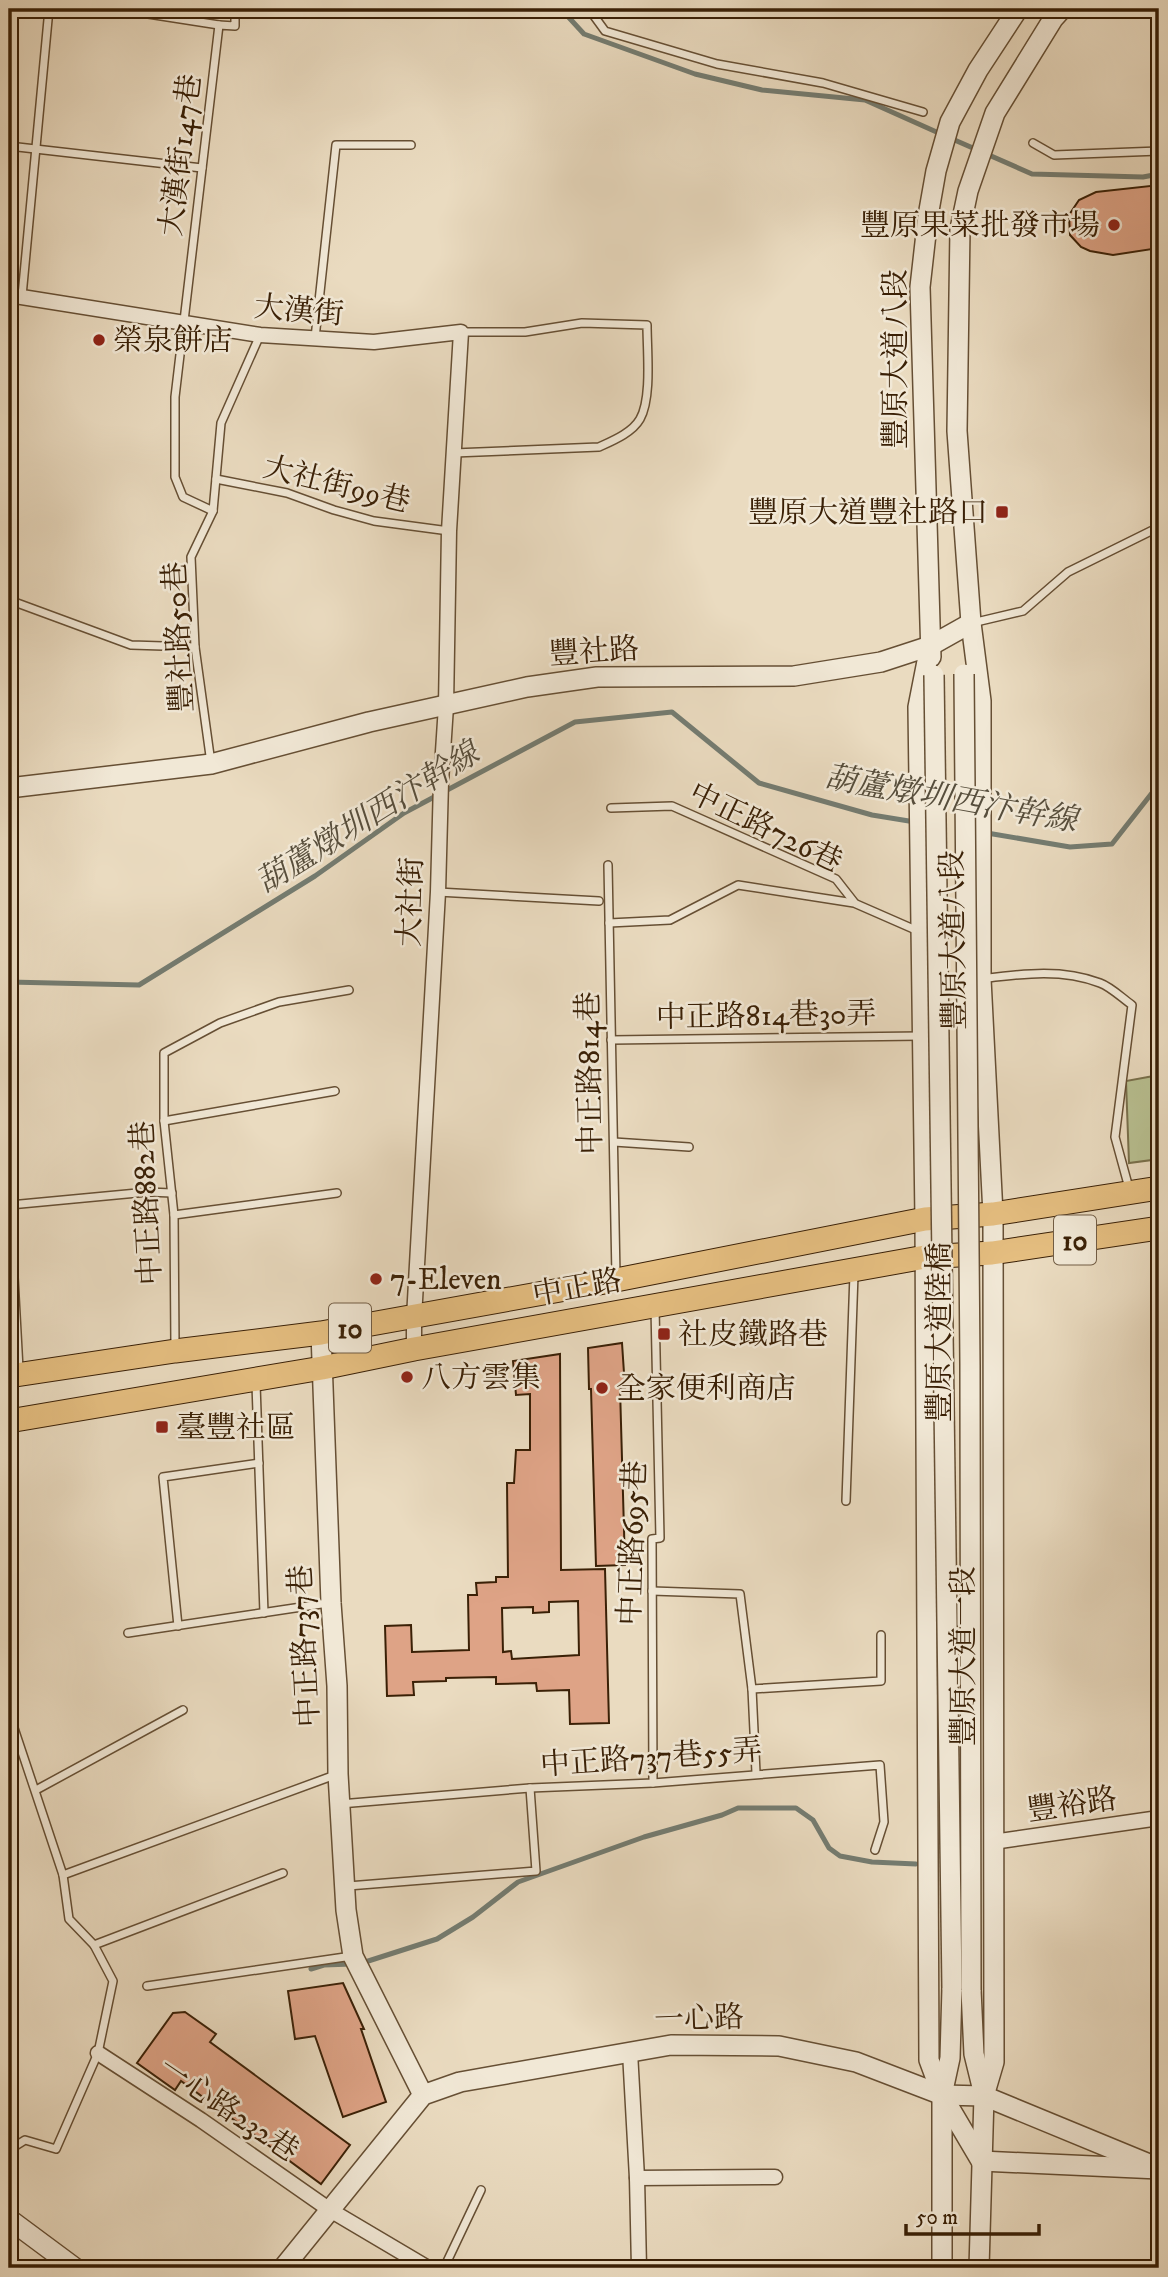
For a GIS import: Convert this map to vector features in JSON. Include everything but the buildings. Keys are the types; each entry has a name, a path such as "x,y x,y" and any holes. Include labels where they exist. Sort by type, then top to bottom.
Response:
{"main road":[{"name":"中正路","path":"14,1375 414,1318 925,1219 993,1214 1159,1188"},
{"name":"中正路","path":"9,1421 256,1380 925,1257 992,1253 1159,1228"}],"street":[{"name":"豐原大道八段","path":"934,675 930,646 920,288 929,216 936,171 950,122 978,70 1018,9"},
{"name":"豐原大道八段","path":"993,1214 981,979 981,701 971,623 957,431 960,229 968,191 995,113 1053,19 1062,9"},
{"name":"大漢街","path":"15,296 260,335 374,342 461,332"},
{"name":"大社街","path":"414,1349 438,892 440,782 446,706 449,531 461,332"},
{"name":"豐原大道八段","path":"964,674 971,623"},
{"name":"豐社路","path":"9,788 211,764 369,722 527,687 597,677 794,676 881,662 930,646 971,623"},
{"name":"豐原大道八段","path":"925,1219 918,707 930,646"},
{"name":"豐原大道陸橋","path":"961,1989 970,1365 964,674"},
{"name":"豐原大道陸橋","path":"934,675 961,1989"},
{"name":"豐原大道一段","path":"979,2268 984,2096 993,2062 993,1214"},
{"name":"豐原大道一段","path":"925,1219 929,2060 942,2095"},
{"name":"中正路737巷","path":"321,1333 343,1886 353,1955 423,2095"},
{"name":"豐裕路","path":"993,1842 1159,1818"},
{"name":"豐原大道一段","path":"942,2268 942,2095 961,1989"},
{"name":"豐原大道一段","path":"961,1989 984,2096"},
{"name":"一心路","path":"423,2095 460,2082 671,2045 779,2046 856,2062 942,2095 984,2096"},
{"path":"630,2052 639,2268"},
{"name":"一心路232巷","path":"98,2053 201,2120 330,2210 428,2268"},
{"path":"283,2268 423,2095"},
{"path":"942,2095 981,2161 1159,2168"},
{"path":"984,2096 1159,2168"},
{"path":"637,2178 775,2177"},
{"path":"9,2219 75,2268"}],"lane":[{"path":"15,296 36,149 49,9"},
{"path":"116,9 234,26 235,9"},
{"path":"589,9 605,31 717,64 823,83 923,112"},
{"name":"大漢街147巷","path":"213,511 183,496 175,477 175,397 219,25"},
{"path":"1033,144 1054,155 1159,151"},
{"path":"315,338 335,145 411,145"},
{"path":"9,146 202,168"},
{"path":"453,453 599,447 618,438 639,421 646,403 647,326 582,323 525,332 461,332"},
{"path":"213,511 221,423 260,335"},
{"name":"大社街99巷","path":"216,479 287,493 374,521 449,531"},
{"name":"豐社路50巷","path":"211,764 195,647 191,557 213,511"},
{"name":"豐社路","path":"971,623 1023,611 1068,572 1159,527"},
{"path":"9,600 131,645 195,647"},
{"name":"中正路726巷","path":"611,808 672,806 836,879 854,903"},
{"name":"中正路814巷","path":"608,865 616,1280"},
{"path":"609,923 670,920 738,885 854,903 920,932"},
{"path":"438,892 598,901"},
{"path":"921,987 1032,972 1061,974 1102,984 1132,1005 1115,1137 1130,1192"},
{"name":"中正路882巷","path":"175,1351 173,1214 164,1121 163,1053 220,1023 279,1002 349,990"},
{"name":"中正路814巷30弄","path":"611,1040 922,1036"},
{"path":"164,1121 335,1091"},
{"path":"614,1142 689,1147"},
{"path":"14,1375 10,1205 148,1192 172,1193"},
{"path":"173,1214 337,1193"},
{"path":"846,1501 854,1270"},
{"name":"中正路695巷","path":"653,1783 652,1539 660,1538 655,1305"},
{"path":"256,1380 264,1613"},
{"path":"178,1626 163,1477 258,1463"},
{"path":"652,1591 740,1594 752,1689 756,1773"},
{"path":"128,1633 331,1603"},
{"path":"752,1689 881,1681 881,1634"},
{"path":"36,1790 184,1710"},
{"path":"9,1720 36,1790 63,1875 69,1919 94,1945 113,1981 98,2053 56,2149 25,2140 9,2150"},
{"name":"中正路737巷55弄","path":"340,1804 530,1788 653,1783 880,1765 884,1822 875,1850"},
{"path":"63,1875 338,1774"},
{"path":"343,1886 536,1871 530,1788"},
{"path":"94,1945 283,1873"},
{"path":"147,1986 353,1955"},
{"path":"444,2268 481,2190"}],"green space":[{"path":"1159,1075 1159,1159 1129,1163 1126,1081"}],"waterway":[{"path":"561,9 584,34 695,74 762,90 865,100 941,134"},
{"path":"950,138 1032,174 1143,177 1159,174"},
{"name":"葫蘆燉圳西汴幹線","path":"9,982 139,985 315,876 404,813 575,722 672,712 759,783 872,815 915,822"},
{"name":"葫蘆燉圳西汴幹線","path":"987,833 1070,847 1112,844 1159,784"},
{"path":"362,1963 437,1939 473,1917 518,1882 644,1837 738,1808 796,1808 813,1820 829,1848 840,1856 872,1862 916,1864"},
{"path":"311,1969 324,1965 352,1964"}],"place":[{"name":"豐原果菜批發市場","path":"1114,225"},
{"name":"榮泉餅店","path":"99,340"},
{"name":"豐原大道豐社路口","path":"1002,512"},
{"name":"7-Eleven","path":"376,1279"},
{"name":"社皮鐵路巷","path":"664,1334"},
{"name":"八方雲集","path":"407,1377"},
{"name":"全家便利商店","path":"602,1388"},
{"name":"臺豐社區","path":"162,1427"}]}
